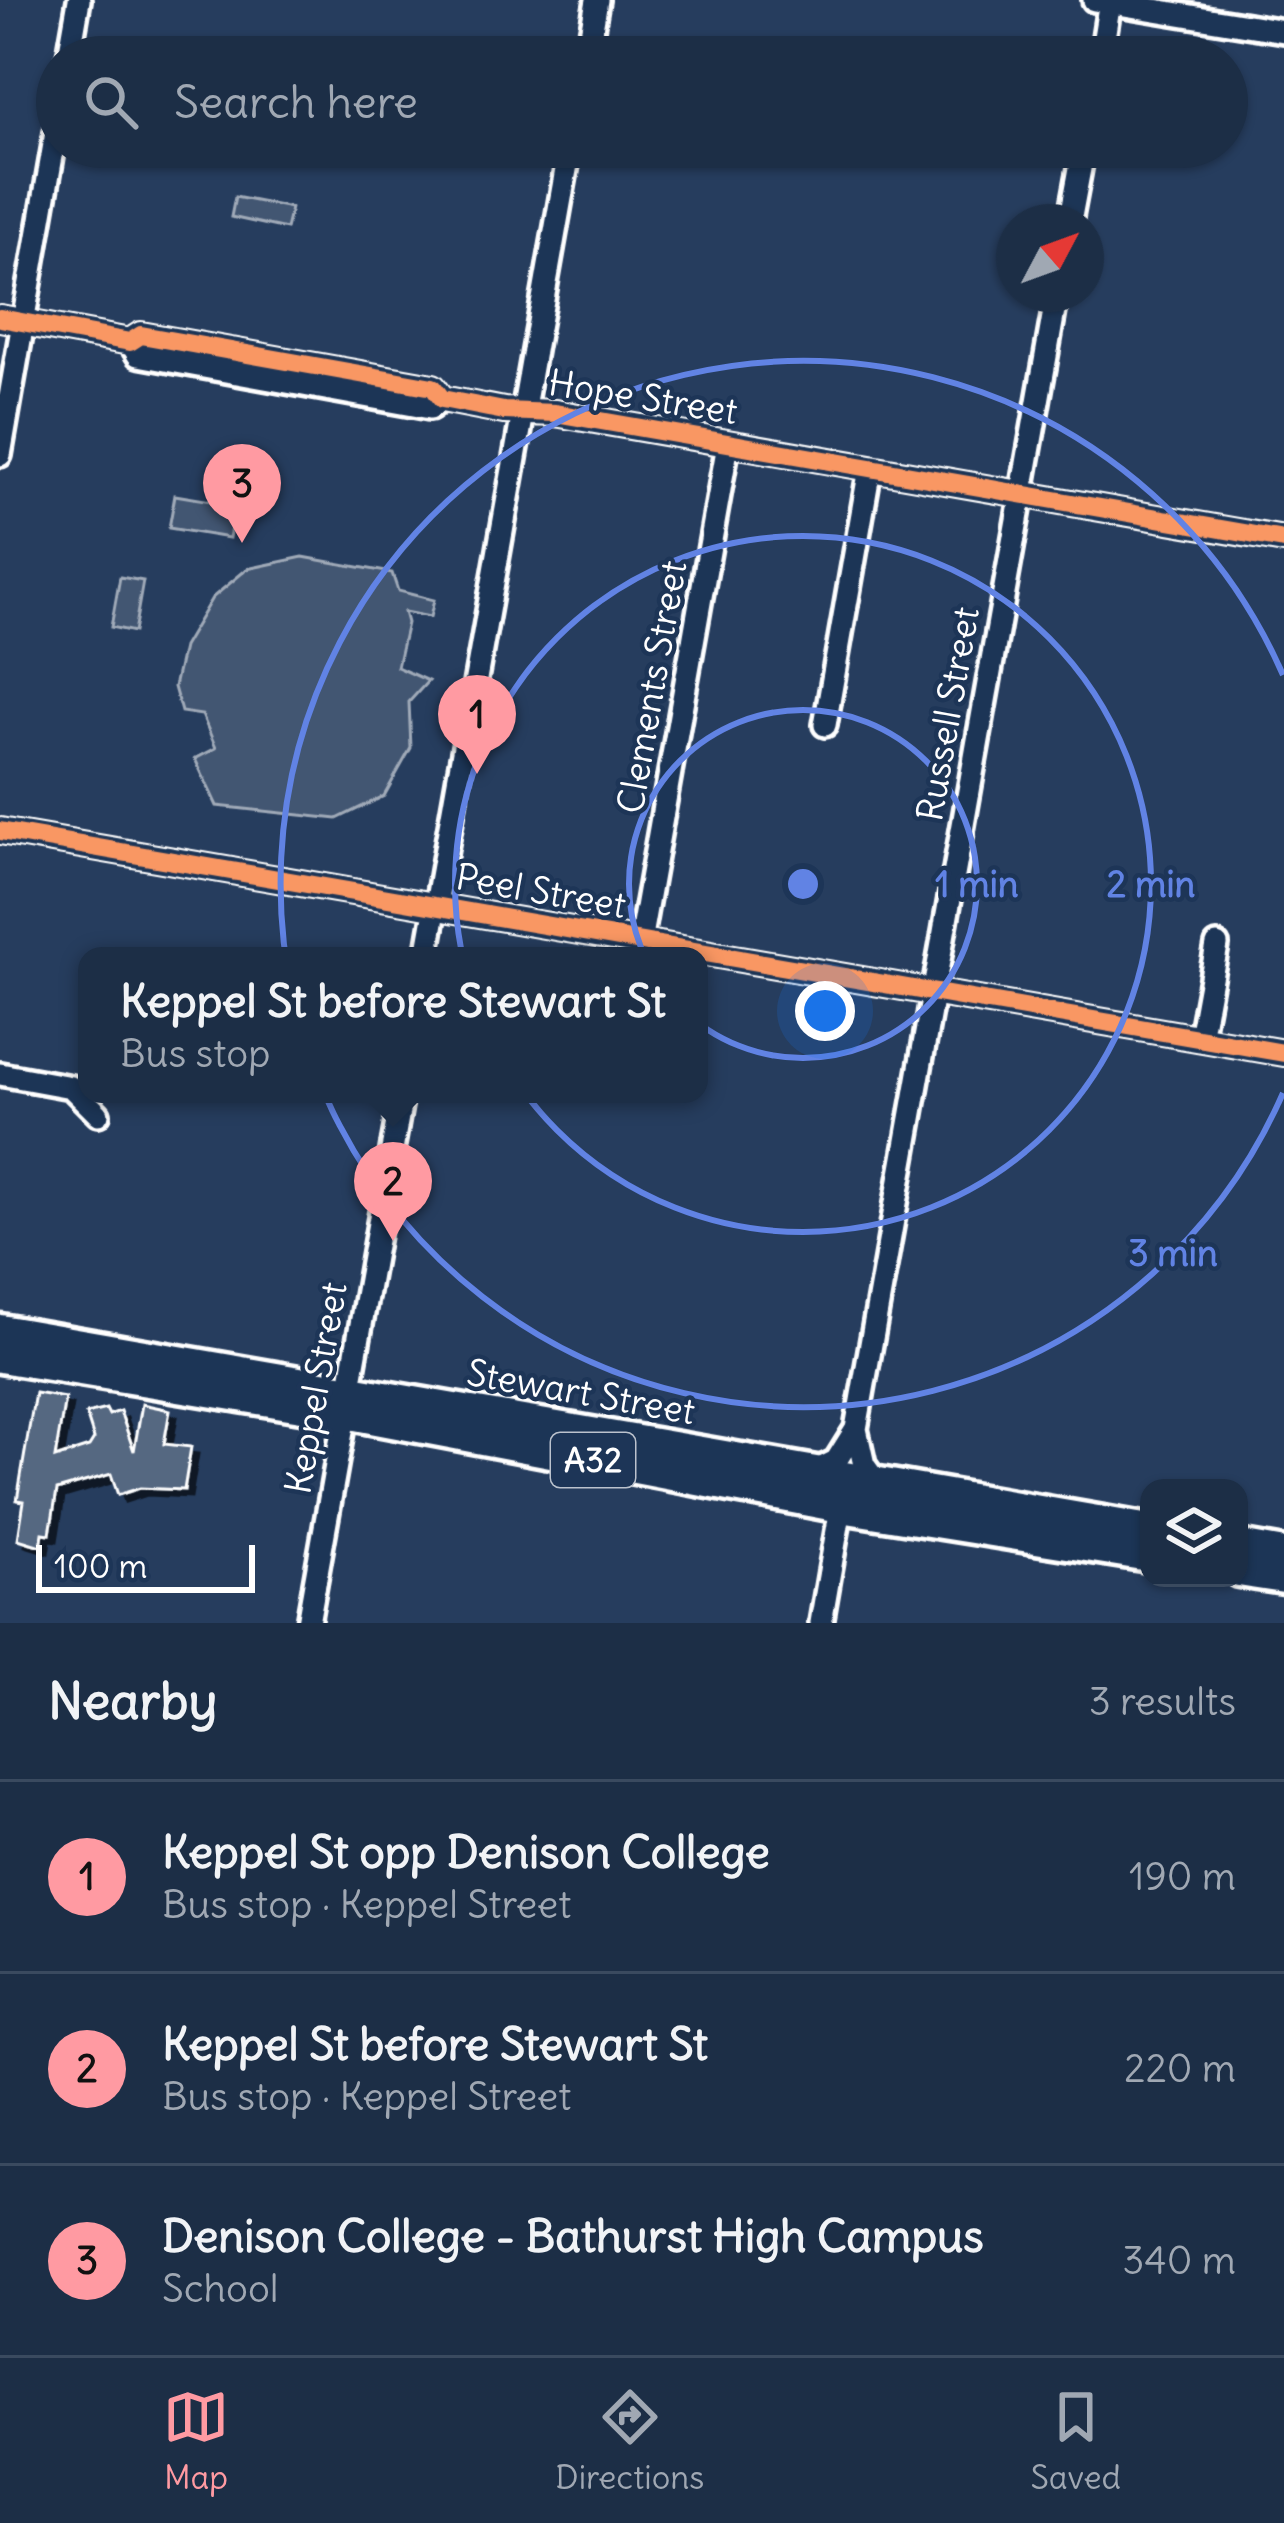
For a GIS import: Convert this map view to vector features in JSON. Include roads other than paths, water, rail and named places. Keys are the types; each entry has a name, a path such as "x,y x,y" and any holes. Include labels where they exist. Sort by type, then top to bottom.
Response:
{"highway":[{"name":"Stewart Street","path":"0,1330 348,1402 833,1485 1140,1554"},
{"name":"Stewart Street","path":"0,1357 348,1402 833,1485 877,1483 1140,1528"},
{"path":"1248,1548 1284,1554"},
{"path":"1248,1572 1284,1578"}],"street":[{"path":"73,36 79,0"},
{"path":"590,36 597,0"},
{"path":"1102,36 1105,1 1284,31"},
{"path":"0,455 11,320 47,168"},
{"path":"429,947 566,168"},
{"path":"1073,204 1080,168"},
{"name":"Russell Street","path":"856,1429 1054,312"},
{"name":"Hope Street","path":"11,320 130,342 139,355 430,408 442,399 525,411 1284,540"},
{"name":"Clements Street","path":"640,942 728,444"},
{"path":"825,725 870,468"},
{"name":"Peel Street","path":"0,831 669,947"},
{"path":"1200,1038 1217,945"},
{"name":"Peel Street","path":"708,954 1284,1052"},
{"path":"0,1074 71,1087 78,1094"},
{"path":"87,1103 98,1114"},
{"name":"Keppel Street","path":"308,1623 400,1103"},
{"path":"856,1429 864,1465 877,1483"},
{"path":"821,1623 836,1461 856,1429"}],"place":[{"name":"Denison College - Bathurst High Campus","path":"242,543"},
{"name":"Keppel St opp Denison College","path":"477,774"},
{"name":"Keppel St before Stewart St","path":"393,1241"}]}
